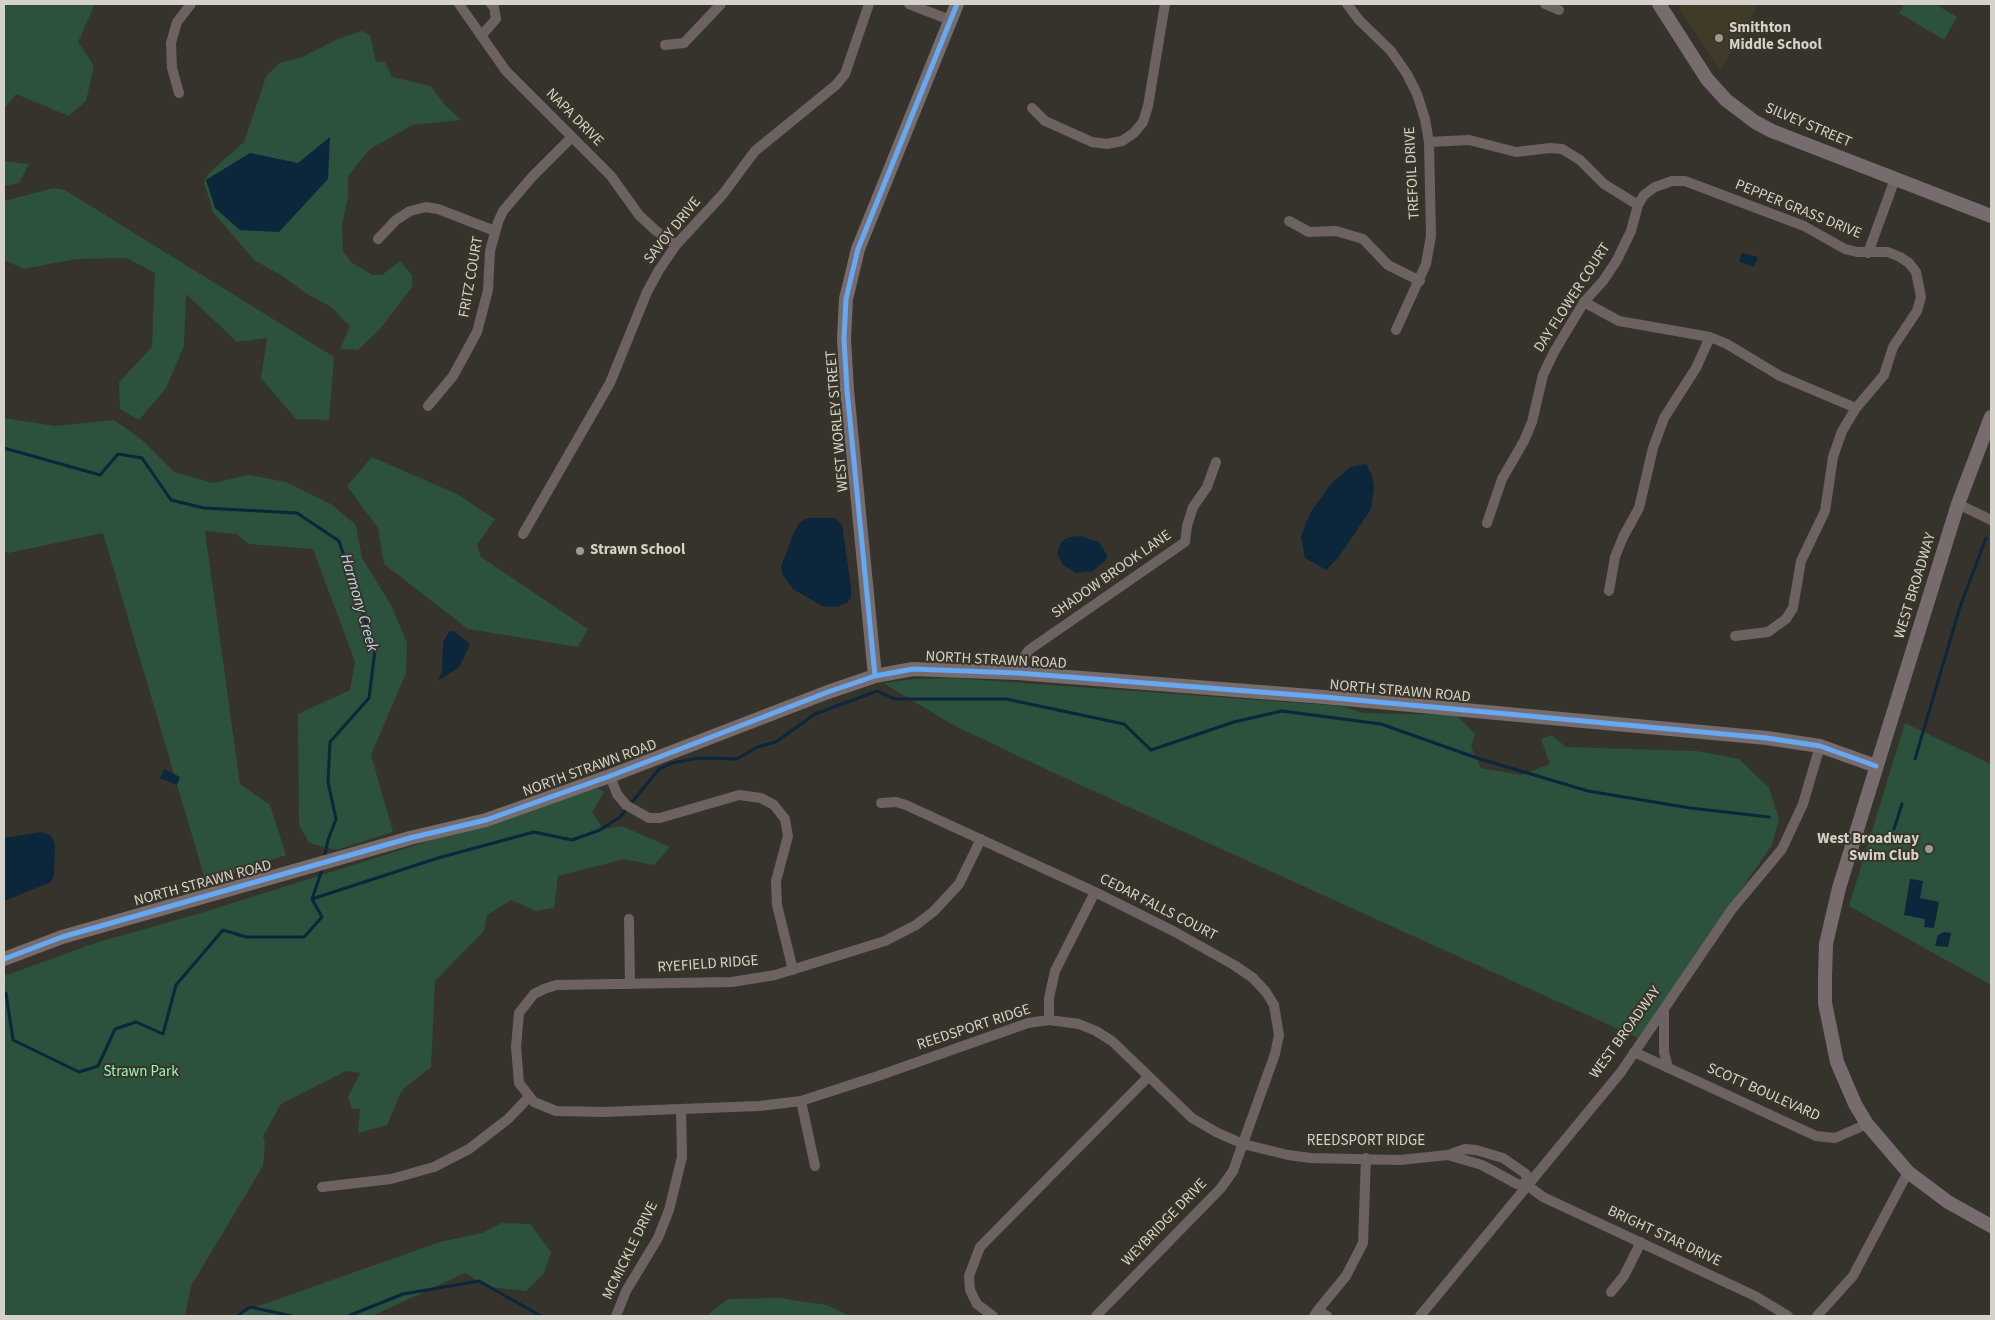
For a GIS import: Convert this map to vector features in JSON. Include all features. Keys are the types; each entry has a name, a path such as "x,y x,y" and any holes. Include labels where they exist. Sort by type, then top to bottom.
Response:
{"street":[{"path":"179,93 172,68 172,43 177,22 191,4"},
{"path":"482,35 496,19 494,6 491,4"},
{"path":"665,45 684,43 720,4"},
{"name":"SAVOY DRIVE","path":"523,534 592,418 610,383 647,292 676,245 723,194 755,151 836,85 845,74 869,4"},
{"path":"909,4 950,20"},
{"name":"WEST WORLEY STREET","path":"875,676 847,390 844,339 846,299 858,249 957,4"},
{"path":"1032,108 1045,121 1092,142 1107,144 1122,140 1134,133 1143,122 1148,106 1164,4"},
{"name":"TREFOIL DRIVE","path":"1347,4 1391,51 1408,74 1420,102 1429,142 1431,236 1426,264 1420,281 1396,330"},
{"path":"1545,4 1559,10"},
{"name":"SILVEY STREET","path":"1659,4 1707,79 1733,106 1772,131 1991,216"},
{"name":"NAPA DRIVE","path":"462,5 506,70 611,176 639,214 655,230 676,245"},
{"name":"FRITZ COURT","path":"428,406 453,376 477,332 488,290 490,251 503,211 513,197 572,137"},
{"path":"1429,142 1470,140 1516,152 1550,148 1562,149 1580,160 1604,184 1638,205"},
{"path":"1868,253 1895,179"},
{"name":"PEPPER GRASS DRIVE","path":"1665,182 1685,181 1804,226 1845,249 1868,253 1888,252 1909,263 1916,272 1920,297 1917,311 1894,347 1884,375 1856,408"},
{"name":"DAY FLOWER COURT","path":"1487,524 1502,479 1524,441 1532,422 1543,374 1554,352 1584,302 1603,281 1617,260 1630,231 1638,205 1644,195 1665,182"},
{"path":"378,239 396,220 410,211 426,207 438,209 495,231"},
{"path":"1288,221 1308,232 1336,231 1363,240 1388,265 1420,281"},
{"path":"1584,302 1620,321 1710,337 1727,344 1780,376 1856,408 1842,431 1833,457 1825,511 1801,560 1793,608 1786,619 1768,632 1736,636"},
{"path":"1609,591 1616,557 1623,537 1639,508 1653,448 1664,418 1696,368 1710,337"},
{"name":"WEST BROADWAY","path":"1867,1124 1855,1104 1837,1062 1825,1003 1826,944 1838,888 1958,504 1991,417"},
{"name":"SHADOW BROOK LANE","path":"1022,673 1023,658 1029,650 1185,542 1193,507 1207,487 1216,462"},
{"path":"1958,504 1991,520"},
{"name":"NORTH STRAWN ROAD","path":"4,959 62,936 410,838 486,820 610,776 828,692 875,676 913,669 1022,673 1324,697 1767,738 1820,746 1876,766"},
{"name":"WEST BROADWAY","path":"1420,1316 1634,1052 1732,909 1782,849 1803,804 1820,746"},
{"path":"610,776 617,794 626,806 649,818 660,818 739,795 761,798 774,804 785,819 788,836 776,881 777,905 793,970"},
{"name":"CEDAR FALLS COURT","path":"881,803 896,802 906,804 1095,892 1234,965 1266,992 1274,1005 1279,1035 1275,1054 1243,1144"},
{"name":"RYEFIELD RIDGE","path":"529,1097 519,1083 516,1047 519,1013 534,994 544,988 556,985 732,982 775,975 885,941 916,925 934,911 959,884 981,840"},
{"path":"1049,1020 1049,998 1056,971 1095,892"},
{"path":"629,919 630,984"},
{"path":"1664,1008 1664,1052 1668,1068"},
{"name":"REEDSPORT RIDGE","path":"529,1097 543,1107 556,1111 741,1108 801,1101 1028,1023 1049,1020 1080,1024 1096,1030 1112,1041 1192,1118 1216,1132 1243,1144 1288,1156 1400,1160 1448,1155 1465,1149 1503,1158 1526,1174 1528,1185 1517,1184 1482,1165 1448,1155"},
{"name":"SCOTT BOULEVARD","path":"1634,1052 1816,1136 1835,1138 1867,1124"},
{"path":"993,1316 977,1304 970,1290 969,1276 980,1247 1148,1077"},
{"path":"322,1187 391,1179 434,1167 469,1149 508,1119 529,1097"},
{"path":"801,1101 815,1166"},
{"name":"MCMICKLE DRIVE","path":"616,1316 629,1284 658,1238 671,1204 682,1157 681,1109"},
{"path":"1867,1124 1908,1172 1948,1202 1991,1226"},
{"name":"WEYBRIDGE DRIVE","path":"1096,1316 1221,1188 1233,1171 1243,1144"},
{"path":"1327,1316 1316,1313 1346,1276 1356,1260 1363,1243 1366,1158"},
{"path":"1818,1316 1853,1276 1908,1172"},
{"name":"BRIGHT STAR DRIVE","path":"1528,1185 1543,1197 1755,1296 1788,1316"},
{"path":"1611,1292 1624,1276 1641,1242"}],"shaded area":[{"name":"Smithton Middle School","path":"1677,4 1759,4 1720,71"}],"green space":[{"path":"4,4 95,4 78,42 94,66 86,101 69,116 16,94 4,109"},
{"path":"1905,4 1935,4 1957,17 1944,40 1899,13"},
{"path":"362,31 370,35 376,62 385,62 392,77 431,86 444,104 461,120 413,125 370,149 348,176 348,197 342,225 343,251 352,263 373,275 382,275 400,261 412,275 412,287 380,329 358,350 340,349 350,326 331,307 305,293 284,277 254,260 213,212 204,182 208,174 244,142 266,77 279,63 300,58 340,38"},
{"path":"4,161 29,164 19,183 4,186"},
{"path":"54,188 65,190 334,357 329,420 296,419 261,378 267,338 237,342 186,294 184,346 166,388 139,420 120,409 119,382 152,347 155,273 127,258 76,259 24,269 4,260 4,201"},
{"path":"4,418 55,426 114,420 142,440 174,472 213,483 249,475 286,482 331,504 356,525 362,558 391,605 407,643 406,673 371,755 393,832 336,850 309,843 299,825 298,714 350,690 355,662 313,549 249,544 236,534 205,531 240,784 270,805 286,855 206,883 103,533 8,553 4,551"},
{"path":"372,457 457,494 495,519 477,545 481,557 588,629 578,647 468,629 384,564 378,528 347,486"},
{"path":"954,678 1341,706 1363,713 1456,715 1475,734 1471,747 1481,768 1521,775 1550,764 1541,739 1551,735 1566,747 1696,751 1739,759 1769,788 1779,819 1772,845 1638,1038 1054,773 955,726 883,683 914,679"},
{"name":"West Broadway Swim Club","path":"1905,723 1991,764 1991,985 1849,906"},
{"name":"Strawn Park","path":"597,788 604,792 592,812 603,829 622,826 670,847 654,865 624,859 558,876 554,908 536,911 511,900 487,915 484,931 435,981 431,1067 402,1090 387,1125 358,1133 360,1109 352,1109 348,1097 360,1073 346,1071 281,1104 263,1136 265,1144 263,1166 191,1286 185,1316 4,1316 4,976 95,943 201,913"},
{"path":"502,1223 530,1224 551,1252 544,1273 526,1291 489,1287 465,1273 372,1316 230,1316 440,1242 482,1233"},
{"path":"780,1298 826,1305 850,1316 706,1316 728,1299"}],"water":[{"path":"330,137 328,179 279,232 240,230 215,208 206,180 250,153 298,163"},
{"path":"1742,253 1758,257 1754,267 1739,261"},
{"path":"1366,464 1372,475 1374,488 1371,509 1338,558 1326,570 1305,558 1301,536 1310,513 1331,484 1350,467"},
{"path":"807,518 835,518 842,525 851,587 851,597 847,603 837,607 822,606 793,589 782,574 781,567 794,532 800,522"},
{"path":"1080,536 1099,542 1107,555 1106,560 1093,571 1076,573 1062,564 1057,553 1061,542 1069,537"},
{"path":"454,631 469,643 469,647 459,667 438,681 442,671 443,642 449,632"},
{"path":"164,769 180,777 177,785 160,778"},
{"path":"42,832 51,836 55,844 54,876 51,882 4,901 4,838"},
{"path":"1910,879 1923,881 1920,898 1939,902 1934,928 1924,927 1925,919 1904,915"},
{"path":"1944,932 1951,933 1948,947 1935,946 1938,935"}],"waterway":[{"name":"Harmony Creek","path":"4,448 100,475 118,454 142,458 171,500 204,508 297,513 339,541 375,650 369,698 330,742 328,782 336,819 328,840 324,859"},
{"path":"1915,759 1960,607 1986,538"},
{"path":"312,899 438,858 534,832 572,840 600,830 620,817 659,769 672,763 699,758 737,759 757,747 776,742 815,714 877,691 895,699 1006,699 1124,724 1151,750 1234,722 1282,711 1381,724 1477,758 1588,791 1690,808 1769,817"},
{"path":"1894,829 1902,804"},
{"name":"Harmony Creek","path":"4,993 6,993 13,1040 79,1072 98,1066 115,1029 136,1022 163,1034 176,985 223,930 246,937 304,937 322,917 312,899 323,867"},
{"path":"348,1316 403,1294 479,1281 541,1316"},
{"path":"237,1316 250,1307 292,1316"}],"cycle path":[{"path":"875,676 847,390 844,339 846,299 858,249 957,4"},
{"path":"4,959 62,937 410,838 486,820 610,776 828,692 875,676 913,669 1018,673 1324,697 1767,738 1820,746 1876,766"}],"place":[{"name":"Smithton Middle School","path":"1719,38"},
{"name":"Strawn School","path":"580,551"},
{"name":"West Broadway Swim Club","path":"1929,849"}]}
